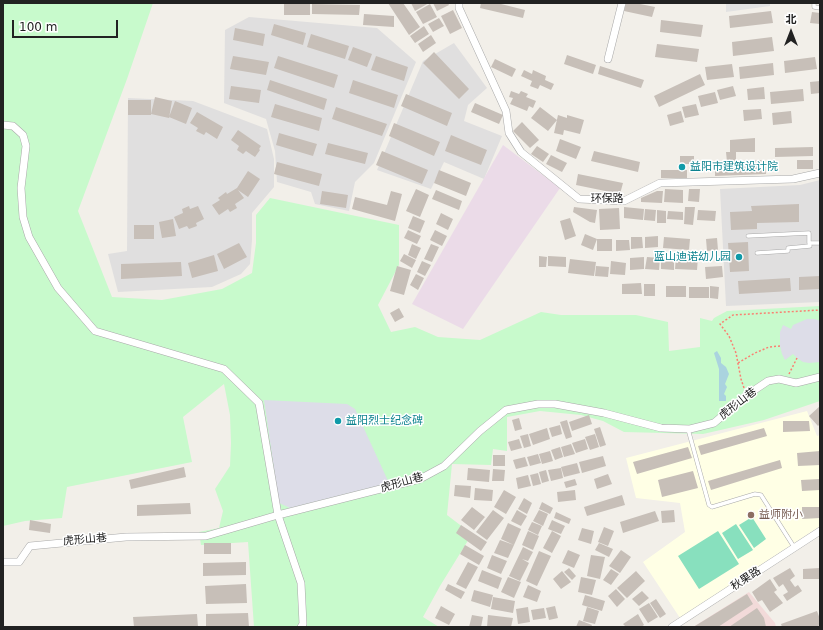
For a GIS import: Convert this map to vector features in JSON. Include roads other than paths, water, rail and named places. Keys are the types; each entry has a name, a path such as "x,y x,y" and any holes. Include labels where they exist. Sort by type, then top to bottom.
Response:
{"street":[{"name":"环保路","path":"459,3 459,8 506,111 509,133 521,152 580,199 624,201 660,183 793,179 820,173"},
{"path":"608,59 622,3"},
{"path":"3,125 13,126 23,135 26,146 21,188 23,217 29,237 58,288 96,331 224,369 259,404 278,515 301,583 303,624 301,627"},
{"name":"虎形山巷","path":"3,562 19,562 30,546 126,536 206,536 278,515 420,479 444,466 480,431 506,410 538,404 555,404 604,413 661,428 690,429 714,423 747,395 768,382 779,379 796,383 820,377"},
{"name":"秋果路","path":"672,627 820,531"}],"lane":[{"path":"814,3 814,7 820,8"},
{"path":"748,236 809,233 810,243"},
{"path":"757,253 788,252 788,248 810,246 810,243 820,243"},
{"path":"688,429 709,505 712,507 755,494 761,495 794,547"}],"water":[{"path":"717,351 721,358 721,363 726,367 729,374 725,384 727,387 724,394 726,396 726,401 719,401 719,369 714,353"}],"place":[{"name":"益阳市建筑设计院","path":"682,167"},
{"name":"蓝山迪诺幼儿园","path":"739,257"},
{"name":"益阳烈士纪念碑","path":"338,421"},
{"name":"益师附小","path":"751,515"}]}
